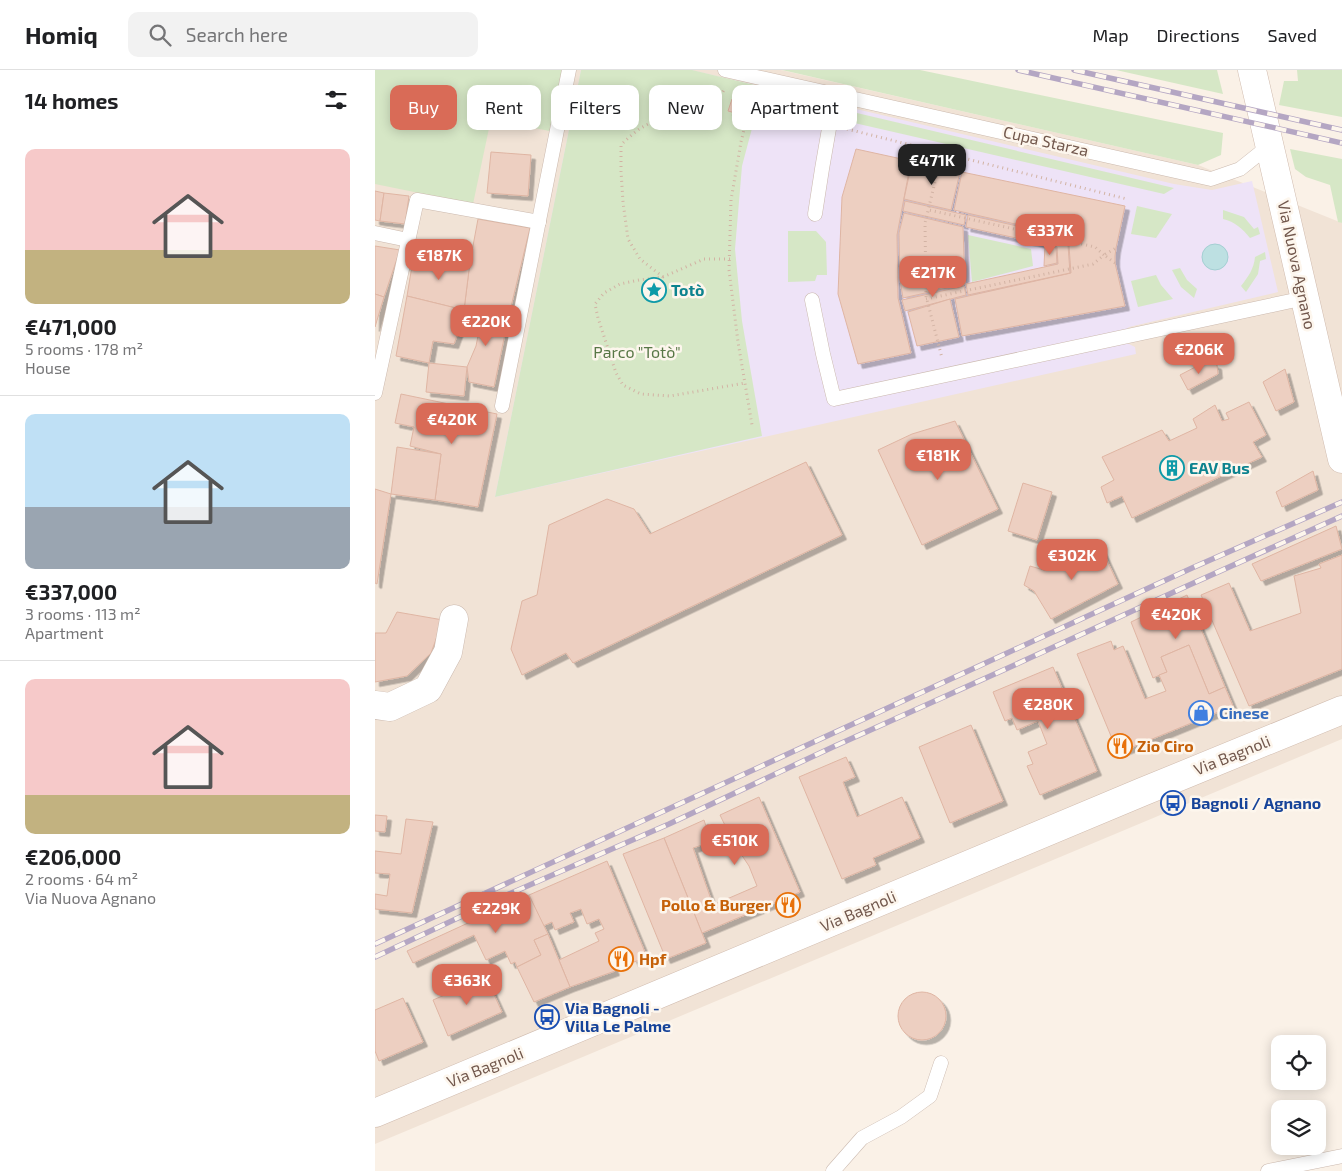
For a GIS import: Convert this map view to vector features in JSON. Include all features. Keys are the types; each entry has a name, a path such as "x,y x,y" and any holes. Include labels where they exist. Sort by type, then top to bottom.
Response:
{"street":[{"name":"Via Nuova Agnano","path":"1252,70 1342,459"},
{"path":"375,705 390,707 428,689 448,652 454,619"},
{"name":"Via Bagnoli","path":"375,1113 1342,710"}],"lane":[{"path":"503,406 569,70"},
{"name":"Cupa Starza","path":"725,70 794,85"},
{"name":"Cupa Starza","path":"857,99 1211,179 1240,169 1270,145"},
{"path":"815,214 829,130"},
{"path":"375,394 417,200 539,222"},
{"path":"375,233 409,240"},
{"path":"812,300 834,399 1305,298"},
{"path":"833,1171 861,1138 901,1117 931,1096 941,1063"},
{"path":"1268,1171 1342,1156"}],"path":[{"path":"663,278 640,259 628,239 623,202 621,145 634,132 652,122 704,109 717,100 724,90"},
{"path":"744,130 731,200 729,270 738,342 752,425"},
{"path":"848,130 1127,199"},
{"path":"942,153 925,224 927,299 947,375"},
{"path":"929,210 1095,247 1115,263"},
{"path":"927,299 1093,264 1103,255 1116,248"},
{"path":"730,259 704,259 663,278 620,284 604,293 595,304 616,373 623,385 641,394 669,396 745,383"}],"shaded area":[{"path":"375,70 781,70 847,85 732,85 732,130 857,130 857,87 1198,165 1342,223 1342,739 375,1144"},
{"path":"581,70 691,70 755,85 732,85 732,130 857,130 857,109 1174,184 1212,190 1252,181 1278,292 1129,327 1123,332 1125,342 1135,347 1136,354 495,497 569,130 639,130 639,85 578,85"}],"green space":[{"path":"375,70 568,70 565,85 551,85 551,130 554,130 554,132 541,129 541,85 467,85 467,130 489,130 473,204 375,184"},
{"name":"Parco \"Totò\"","path":"581,70 692,70 755,85 732,85 732,130 752,130 742,166 735,249 742,321 762,436 495,497 569,130 639,130 639,85 578,85"},
{"path":"782,70 920,70 1223,133 1221,155 1198,165 857,87 857,85 848,85"},
{"path":"1116,70 1217,70 1223,94"},
{"path":"1297,70 1342,70 1342,117 1279,105 1284,81 1298,81"},
{"path":"857,113 1174,188 1164,194 857,124"},
{"path":"1290,149 1342,159 1342,223 1338,222 1330,185 1306,177 1295,169"},
{"path":"1137,206 1172,214 1156,238 1131,234"},
{"path":"1223,210 1244,217 1254,229 1258,227 1260,234 1250,238 1238,226 1223,219"},
{"path":"788,231 816,231 826,242 827,275 817,275 815,281 788,282"},
{"path":"968,235 1031,249 1033,266 972,282"},
{"path":"1265,252 1266,259 1260,261 1258,274 1246,292 1241,286 1252,269 1255,257"},
{"path":"1180,268 1187,280 1197,289 1194,298 1181,287 1172,270"},
{"path":"1156,275 1161,285 1173,299 1138,307 1131,281"}],"water":[{"path":"1215,244 1224,248 1228,257 1224,266 1215,270 1206,266 1202,257 1206,248"}],"building":[{"path":"732,99 732,112 728,111"},
{"path":"856,149 911,161 897,235 898,298 911,353 858,364 838,294 842,197"},
{"path":"491,152 531,155 528,196 487,193"},
{"path":"912,162 960,172 951,210 904,199"},
{"path":"962,172 1125,206 1116,248 1115,263 1125,306 962,336 955,299 1071,273 1069,246 1072,237 954,210"},
{"path":"375,191 384,193 380,221 375,220"},
{"path":"384,193 409,196 405,224 380,221"},
{"path":"905,201 966,215 964,225 903,211"},
{"path":"904,213 963,227 965,284 903,298 900,280 899,233"},
{"path":"968,215 1071,238 1068,245 1070,273 968,295 966,284 1058,264 1057,247 966,227"},
{"path":"478,219 530,228 508,319 464,310"},
{"path":"1045,245 1056,248 1057,263 1044,266"},
{"path":"375,246 400,250 384,297 375,294"},
{"path":"414,254 470,262 464,310 407,296"},
{"path":"964,286 966,295 905,311 902,300"},
{"path":"375,294 384,297 375,327"},
{"path":"407,296 464,310 454,344 433,341 429,363 396,356"},
{"path":"950,299 959,337 917,346 908,312"},
{"path":"464,310 508,319 494,387 469,382 467,367 476,346 480,326 462,322"},
{"path":"1207,361 1217,365 1218,374 1188,390 1180,375"},
{"path":"429,363 467,367 464,396 426,392"},
{"path":"1285,369 1294,402 1276,411 1263,382"},
{"path":"401,394 497,414 478,507 435,500 441,454 410,446 414,427 395,423"},
{"name":"EAV Bus","path":"1249,402 1266,435 1253,442 1262,457 1132,518 1122,496 1107,503 1101,487 1114,480 1102,457 1162,430 1169,441 1197,428 1193,419 1215,405 1222,421 1229,419 1226,413"},
{"path":"955,421 998,509 922,545 878,450 912,434"},
{"path":"397,447 441,454 435,500 391,494"},
{"path":"806,462 842,535 573,663 566,653 522,675 511,649 522,601 537,595 549,525 607,499 634,509 650,534"},
{"path":"1313,471 1318,490 1282,507 1276,492"},
{"path":"1023,483 1052,492 1037,540 1008,531"},
{"path":"375,489 391,494 377,584 375,583"},
{"path":"1336,526 1342,549 1261,581 1252,564"},
{"path":"1099,543 1118,584 1051,619 1034,591 1024,585 1030,566 1044,570"},
{"path":"1342,555 1342,669 1249,706 1201,595 1229,583 1250,631 1301,613 1294,576 1321,568 1319,564"},
{"path":"1187,595 1225,687 1209,694 1189,645 1161,657 1167,672 1153,678 1131,622"},
{"path":"397,612 443,620 431,653 407,676 375,682 375,633 386,633"},
{"path":"1111,641 1114,650 1123,646 1145,699 1166,691 1159,675 1167,672 1161,657 1189,645 1209,694 1225,687 1233,706 1118,753 1077,654"},
{"path":"1053,667 1097,771 1040,795 1027,766 1033,764 1028,752 1047,744 1038,721 1017,730 1012,718 1005,721 993,692"},
{"path":"971,725 1003,801 950,823 919,747"},
{"path":"846,757 855,777 843,782 857,817 902,797 920,838 873,858 876,865 842,879 799,777"},
{"path":"759,797 800,892 702,933 664,838 704,820 711,842 693,848 713,905 757,886 749,866 733,842 720,815"},
{"path":"375,815 387,816 385,832 375,831"},
{"path":"406,819 433,822 412,913 375,909 375,894 387,896 390,874 375,873 375,851 401,854"},
{"path":"664,838 706,943 666,959 623,854"},
{"path":"607,861 647,957 634,962 629,950 609,958 615,971 570,987 559,960 599,941 595,933 604,929 599,919 587,924 581,909 570,913 574,922 555,930 552,922 543,926 529,895"},
{"path":"529,895 548,934 534,940 541,955 517,967 515,962 511,964 505,951 486,960 474,935 413,963 407,951"},
{"path":"548,934 570,987 534,1002 517,967 541,955 534,940"},
{"path":"486,977 502,1012 448,1036 433,1000"},
{"path":"917,992 927,992 939,999 946,1011 946,1021 939,1033 927,1040 917,1040 909,1036 902,1029 898,1021 898,1011 902,1003 909,996"},
{"path":"403,998 423,1042 379,1061 375,1051 375,1010"}],"railway":[{"path":"1018,70 1342,143"},
{"path":"1074,70 1342,130"},
{"path":"375,944 1192,568 1342,502"},
{"path":"375,957 509,894 669,824 835,746 1342,516"}],"place":[{"name":"Totò","path":"654,290"},
{"name":"EAV Bus","path":"1172,468"},
{"name":"Cinese","path":"1201,713"},
{"name":"Zio Ciro","path":"1120,746"},
{"name":"Bagnoli / Agnano","path":"1173,803"},
{"name":"Pollo & Burger","path":"788,905"},
{"name":"Hpf","path":"621,959"},
{"name":"Via Bagnoli - Villa Le Palme","path":"547,1017"}]}
